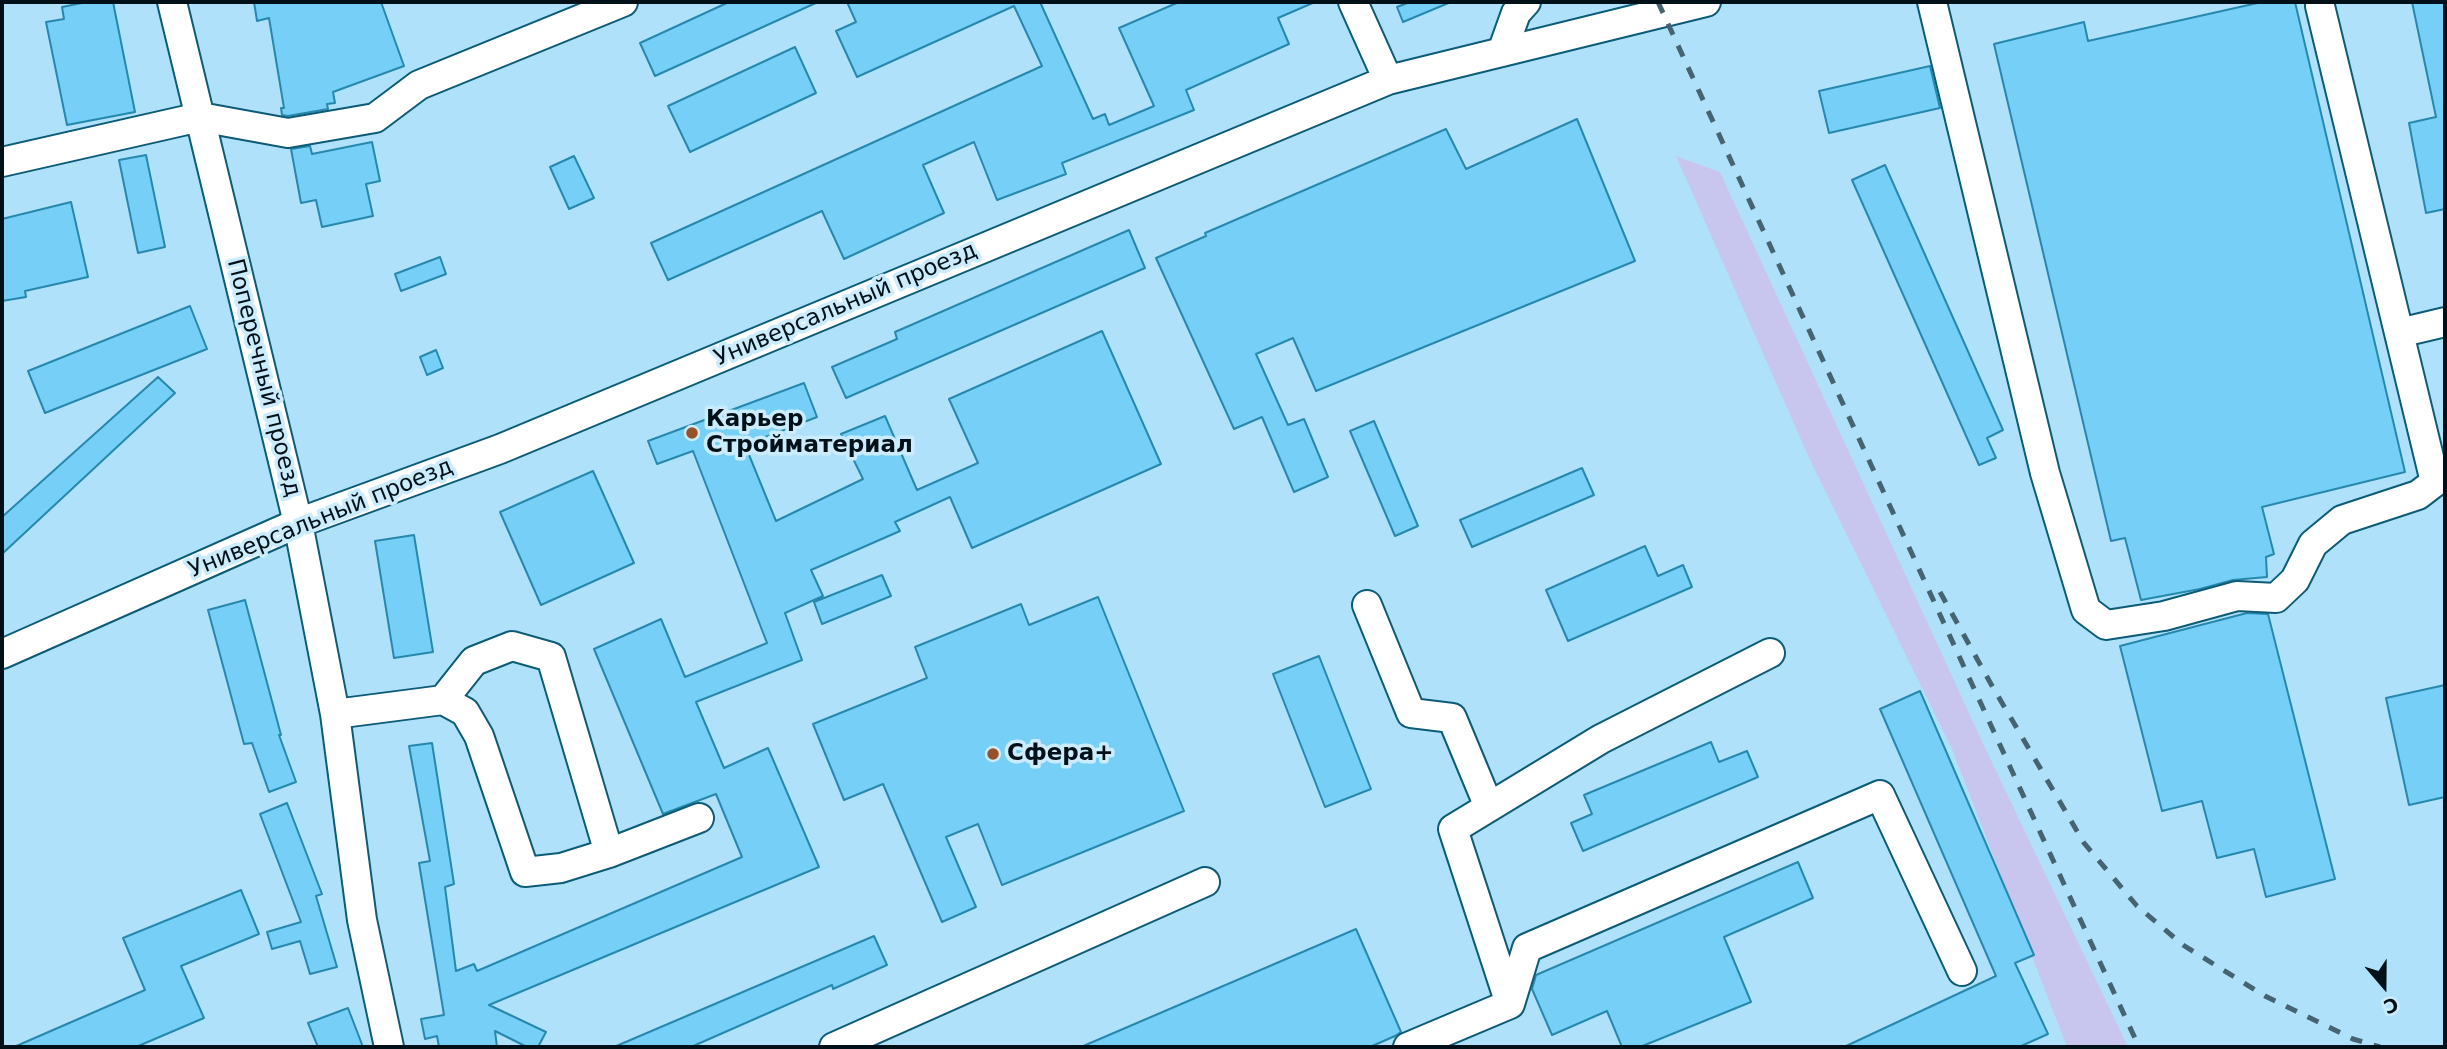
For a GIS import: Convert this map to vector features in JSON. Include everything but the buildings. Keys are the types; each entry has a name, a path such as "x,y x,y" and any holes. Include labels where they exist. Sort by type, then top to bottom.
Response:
{"street":[{"name":"Поперечный проезд","path":"172,2 298,523 335,714 362,920 389,1047"},
{"path":"2,162 200,117 288,133 375,118 419,85 623,2"},
{"path":"1353,2 1388,79"},
{"path":"1502,52 1516,13 1526,2"},
{"name":"Универсальный проезд","path":"2,653 298,523 513,443 1388,79 1706,2"},
{"path":"1932,2 2045,473 2086,610 2106,625 2164,616 2237,596 2276,598 2295,580 2313,544 2342,520 2418,495 2435,482 2320,6"},
{"path":"2399,333 2445,322"},
{"path":"1367,605 1411,713 1452,718 1489,807"},
{"path":"443,700 474,661 486,656 512,646 551,657 609,853"},
{"path":"1510,1004 1453,829 1601,739 1770,653"},
{"path":"335,714 443,700 465,712 479,736 525,872 561,868 609,853 699,818"},
{"path":"1510,1004 1527,948 1880,795 1962,971"},
{"path":"834,1047 1205,882"},
{"path":"1408,1047 1510,1004"}],"shaded area":[{"path":"1676,156 1720,172 1986,750 2128,1047 2067,1047 1952,749 1810,460"}],"railway":[{"path":"1658,2 2139,1047"},
{"path":"1940,592 2084,843 2137,906 2183,945 2265,996 2353,1039 2380,1047"}],"place":[{"name":"Карьер Стройматериал","path":"692,433"},
{"name":"Сфера+","path":"993,754"}]}
